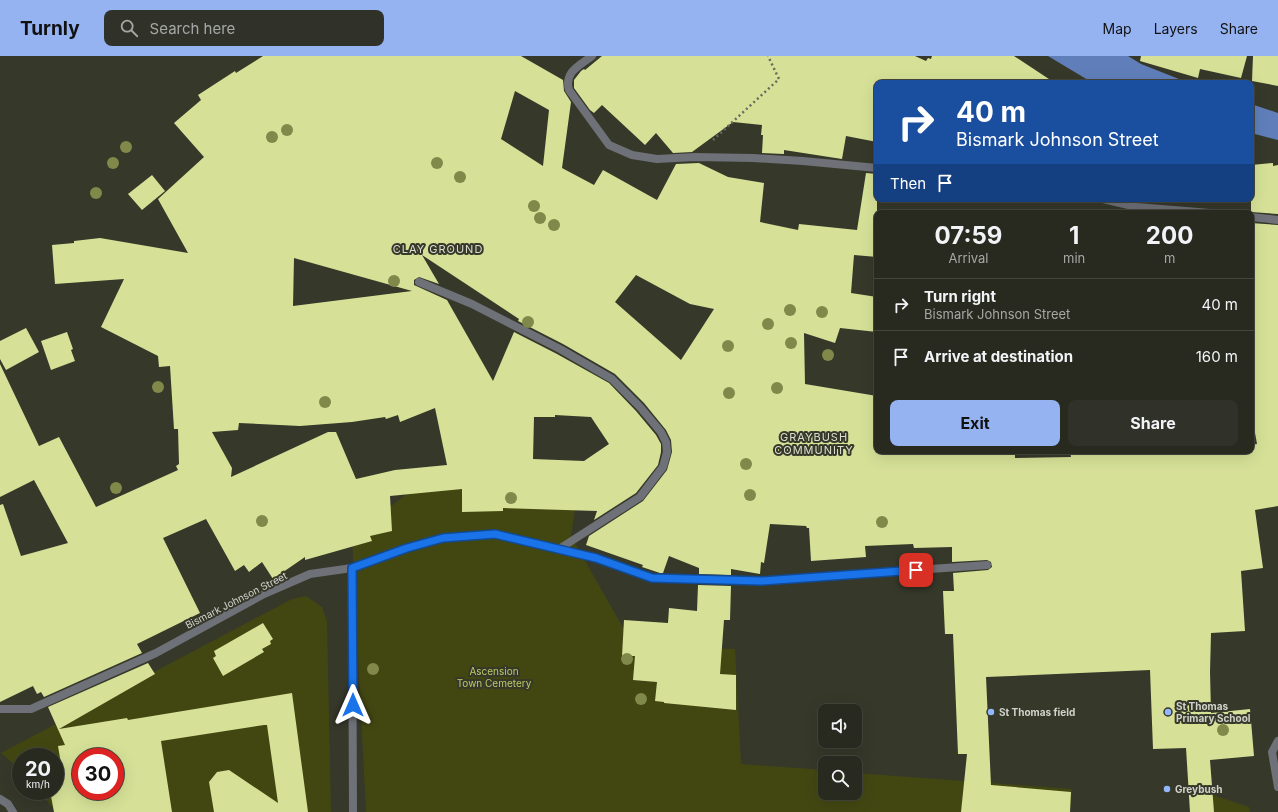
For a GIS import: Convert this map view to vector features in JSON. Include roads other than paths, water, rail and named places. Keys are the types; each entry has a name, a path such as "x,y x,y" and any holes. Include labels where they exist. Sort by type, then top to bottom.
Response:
{"street":[{"path":"592,56 569,74 567,82 569,90 609,146 632,155 657,160 694,157 804,161 874,168"},
{"path":"1115,202 1136,207 1173,210"},
{"path":"1254,217 1278,220"},
{"path":"419,282 472,304 560,349 612,379 640,407 666,442 667,452 663,467 640,497 559,549"},
{"name":"Bismark Johnson Street","path":"0,710 30,709 156,653 264,594 310,574 352,568 407,548 443,538 495,534 596,558 652,578 762,581 987,565"},
{"path":"352,568 353,812"},
{"path":"1278,741 1272,752 1278,787"},
{"path":"0,798 8,804 13,812"}],"water":[{"path":"1048,56 1128,56 1141,64 1181,80 1088,80"},
{"path":"1254,105 1278,113 1278,140 1254,134"}],"place":[{"name":"St Thomas field","path":"991,712"},
{"name":"St Thomas Primary School","path":"1168,712"},
{"name":"Greybush","path":"1167,789"}],"district":[{"name":"CLAY GROUND","path":"438,249"},
{"name":"GRAYBUSH COMMUNITY","path":"814,443"}],"park label":[{"name":"Ascension Town Cemetery","path":"494,676"}]}
